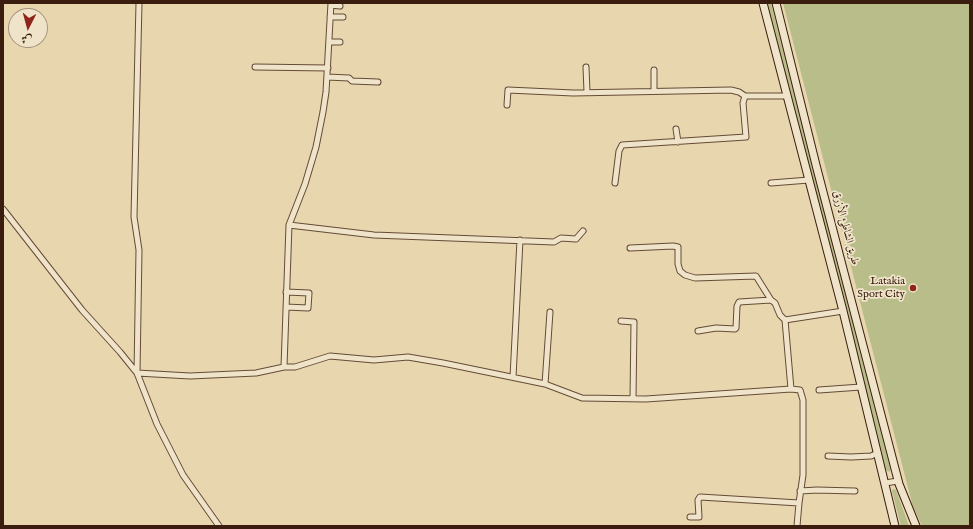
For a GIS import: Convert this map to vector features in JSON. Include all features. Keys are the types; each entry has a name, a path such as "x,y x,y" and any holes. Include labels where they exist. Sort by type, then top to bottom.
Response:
{"main road":[{"name":"طريق الشاطئ الأزرق","path":"763,3 843,311 895,526"},
{"name":"طريق الشاطئ الأزرق","path":"776,3 816,165 898,481 916,526"}],"street":[{"path":"137,373 139,257 134,217 139,3"},
{"path":"284,367 289,225 305,184 316,147 326,92 331,4 340,6"},
{"path":"330,17 343,18"},
{"path":"329,42 340,42"},
{"path":"255,67 328,68"},
{"path":"586,67 587,92"},
{"path":"654,70 654,91"},
{"path":"327,77 349,78 352,81 378,82"},
{"path":"507,105 508,90 587,92 731,90 739,92 745,96 787,96"},
{"path":"615,183 619,151 622,145 746,137 743,103 745,96"},
{"path":"676,129 678,142"},
{"path":"771,183 809,180"},
{"path":"3,209 82,310 137,373 157,424 183,475 219,526"},
{"path":"289,225 374,235 554,242 561,238 576,239 583,231"},
{"path":"513,377 520,240"},
{"path":"630,248 678,247 678,264 680,271 685,275 695,278 756,276 771,300 775,303 780,315 785,320 791,389"},
{"path":"286,292 309,293 308,308 286,307"},
{"path":"698,331 716,328 735,329 737,306 739,302 771,300"},
{"path":"785,320 843,311"},
{"path":"545,384 550,312"},
{"path":"621,321 634,322 633,399"},
{"path":"137,373 190,376 256,374 284,367 295,368 330,356 374,360 408,357 545,384 582,398 633,399 791,389 800,390 803,400 803,475 798,503 798,526"},
{"path":"820,390 861,387"},
{"path":"828,456 872,456 878,453"},
{"path":"885,483 898,481"},
{"path":"800,491 855,491"},
{"path":"690,517 699,517 698,500 700,498 798,503"}],"green space":[{"path":"766,3 771,3 868,377 891,470 889,472 885,469 840,287"},
{"name":"Latakia Sport City","path":"783,3 970,3 970,526 922,526 913,507"},
{"path":"893,489 896,490 909,526 901,526 892,491"}],"place":[{"name":"Latakia Sport City","path":"913,288"}]}
